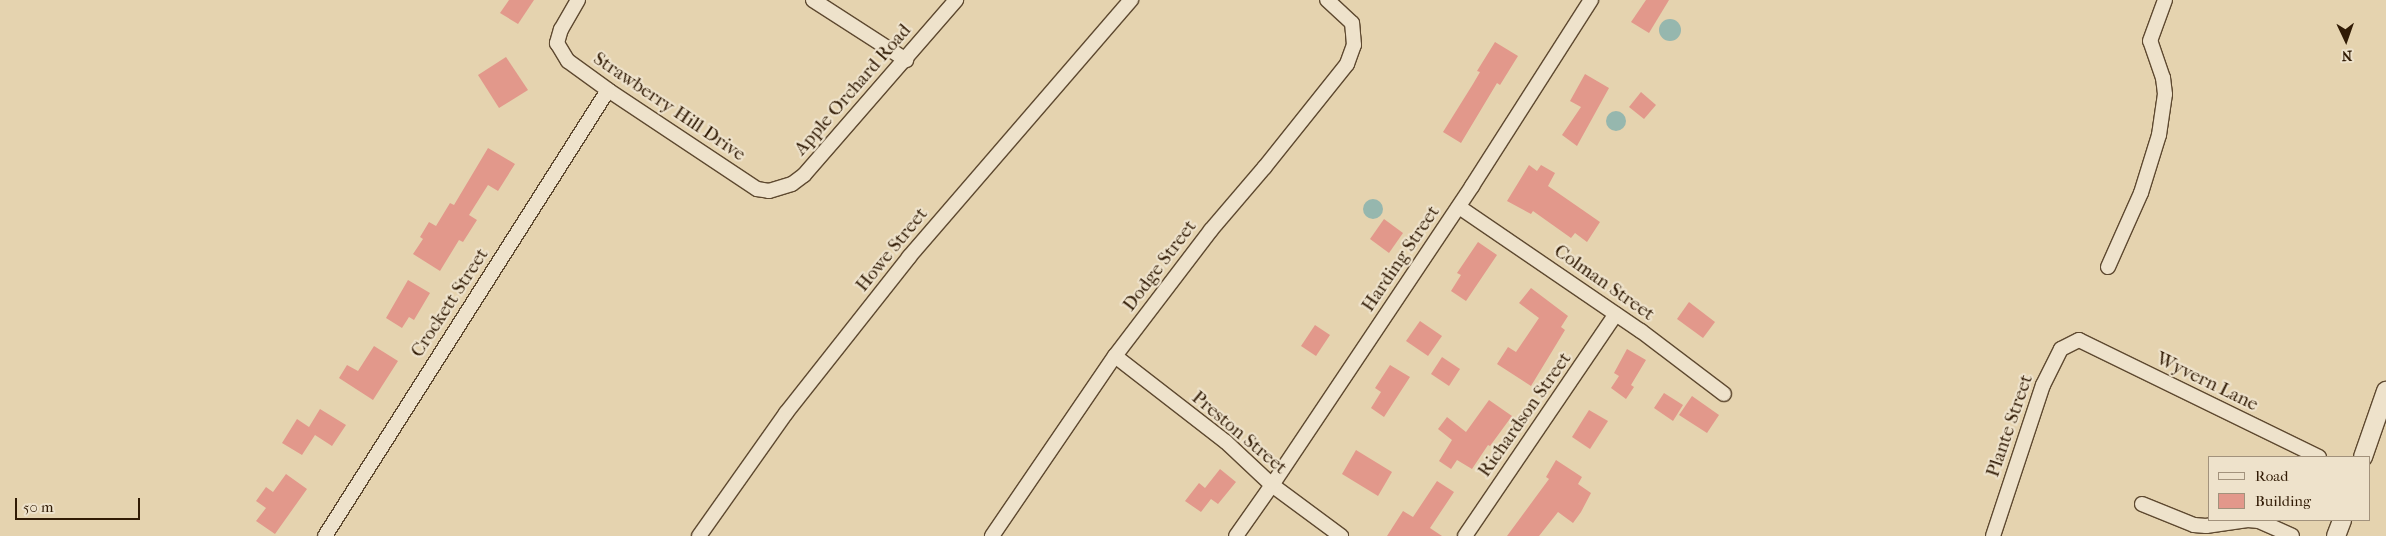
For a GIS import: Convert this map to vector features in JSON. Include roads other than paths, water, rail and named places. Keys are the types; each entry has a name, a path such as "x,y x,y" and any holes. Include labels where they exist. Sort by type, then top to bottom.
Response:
{"street":[{"name":"Strawberry Hill Drive","path":"578,0 561,29 556,43 568,61 608,90 758,189 769,191"},
{"path":"813,0 906,60"},
{"name":"Apple Orchard Road","path":"769,191 786,186 804,174 906,60 956,0"},
{"name":"Howe Street","path":"699,536 786,413 909,257 1131,0"},
{"name":"Dodge Street","path":"992,536 1115,356 1211,230 1264,168 1347,64 1354,46 1352,23 1327,0"},
{"name":"Harding Street","path":"1236,536 1459,207 1591,0"},
{"path":"2108,267 2141,193 2159,136 2165,94 2163,78 2150,41 2166,0"},
{"name":"Crockett Street","path":"325,536 608,90"},
{"name":"Colman Street","path":"1459,207 1616,314 1724,394"},
{"name":"Richardson Street","path":"1465,536 1616,314"},
{"name":"Wyvern Lane","path":"2079,340 2317,456"},
{"name":"Plante Street","path":"1993,536 2043,385 2061,348 2079,340"},
{"name":"Preston Street","path":"1115,356 1226,442 1272,485 1341,536"},
{"path":"2364,456 2386,392"},
{"path":"2142,504 2194,525 2206,526 2241,521"},
{"path":"2259,521 2292,536"},
{"path":"2336,536 2342,521"}],"water":[{"path":"1670,19 1680,26 1681,30 1674,40 1670,41 1660,34 1659,30 1666,20"},
{"path":"1616,111 1623,114 1626,121 1623,128 1616,131 1609,128 1606,121 1609,114"},
{"path":"1373,199 1380,202 1383,209 1380,216 1373,219 1366,216 1363,209 1366,202"}]}
